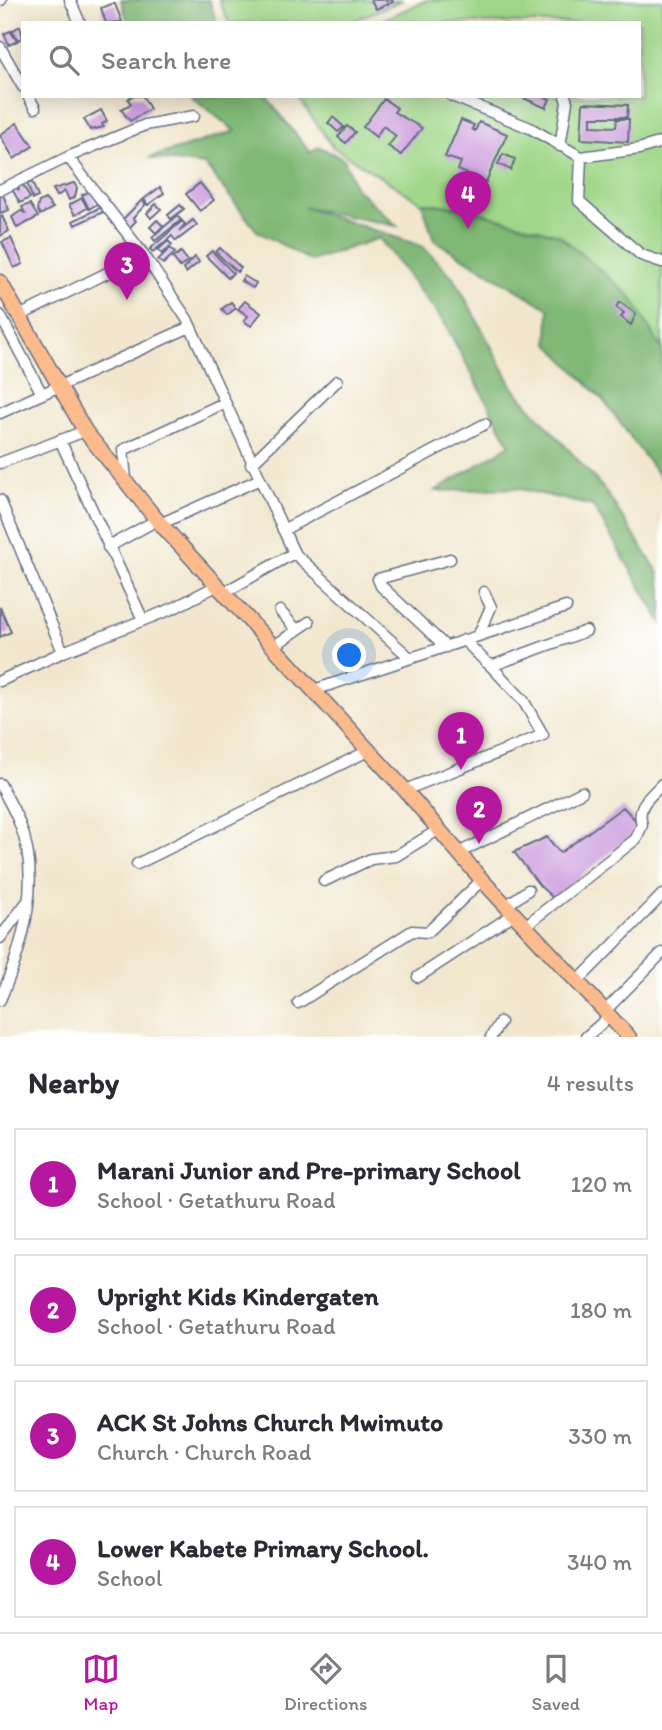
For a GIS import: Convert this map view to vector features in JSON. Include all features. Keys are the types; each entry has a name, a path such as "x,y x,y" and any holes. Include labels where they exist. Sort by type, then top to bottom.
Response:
{"main road":[{"path":"0,282 85,431 159,522 405,790 482,880 629,1037"}],"street":[{"path":"70,0 79,21"},
{"path":"0,47 21,84"},
{"path":"29,98 35,107"},
{"path":"457,98 530,128 581,157 639,149 662,142"},
{"path":"560,146 568,102 566,98"},
{"path":"0,190 68,157 145,125 194,117"},
{"path":"68,157 144,255 190,327 258,480 295,554 408,656"},
{"path":"581,157 579,201 641,256 662,262"},
{"path":"19,316 144,255"},
{"path":"0,314 5,333 42,394"},
{"path":"0,413 190,327"},
{"path":"251,464 337,381"},
{"path":"126,482 123,450 224,403"},
{"path":"283,530 485,424"},
{"path":"0,463 85,431"},
{"path":"60,440 143,620"},
{"path":"108,547 258,480"},
{"path":"0,500 62,652"},
{"path":"0,681 62,652 221,588 295,554"},
{"path":"446,646 381,586 379,579 450,559"},
{"path":"478,636 491,607 484,592"},
{"path":"314,690 408,656 566,607"},
{"path":"280,611 297,630"},
{"path":"274,646 309,622"},
{"path":"490,665 586,631"},
{"path":"405,790 543,735 523,700 464,640"},
{"path":"137,864 368,751"},
{"path":"0,784 20,824 29,868 23,942 0,1000"},
{"path":"525,926 636,839 642,825 639,814 641,807 662,784"},
{"path":"458,853 582,792"},
{"path":"324,881 371,859 396,856 438,831"},
{"path":"298,1003 412,931 428,932 482,880"},
{"path":"418,977 510,910 528,890"},
{"path":"578,981 662,895"},
{"path":"0,938 27,902"},
{"path":"586,1037 662,953"},
{"path":"491,1037 500,1022"}],"green space":[{"path":"121,0 209,0 216,21 127,21"},
{"path":"219,0 403,0 352,21 228,21"},
{"path":"427,0 662,0 662,350 631,297 461,207 422,203 333,147 298,98 641,98 641,21 380,21"},
{"path":"194,98 267,98 310,152 319,147 344,159 355,187 397,226 304,207 422,246 455,279 514,389 604,489 658,572 662,589 662,623 593,506 516,488 435,491 510,445 445,324 379,238 311,261 257,231 205,165 149,158 235,131"},
{"path":"422,203 461,207 559,235 631,297 662,350 662,480 603,400 548,343 549,309 434,240"}],"building":[{"path":"371,0 392,0 393,2 376,9"},
{"path":"115,4 122,21 105,21 101,8"},
{"path":"20,26 21,39 18,40 12,31"},
{"path":"10,31 17,41 9,45 4,34"},
{"path":"144,98 150,109 130,121 121,109 131,104 128,99"},
{"path":"524,98 550,99 546,108"},
{"path":"384,99 397,108 394,112 422,128 401,155 388,146 396,136 383,126 376,137 363,127"},
{"path":"583,103 628,105 627,117 591,117 591,126 616,127 617,119 629,119 628,142 581,139"},
{"path":"101,110 107,121 102,124 104,127 90,130 84,119"},
{"path":"333,117 344,127 338,132 328,123"},
{"path":"461,120 474,125 472,129 475,131 479,122 507,134 486,182 458,170 461,162 445,157"},
{"path":"17,123 33,146 14,159 0,135"},
{"path":"347,126 355,132 346,143 338,137"},
{"path":"503,154 515,159 511,170 498,164"},
{"path":"32,182 38,197 33,199 27,184"},
{"path":"22,183 30,198 20,203 12,189 16,186 19,191 18,185"},
{"path":"74,183 77,188 75,197 69,200 65,191 57,196 53,189"},
{"path":"200,183 214,200 200,211 186,194"},
{"path":"160,187 164,193 148,205 144,199"},
{"path":"90,191 97,204 89,209 82,195"},
{"path":"3,195 9,210 0,213 0,197"},
{"path":"82,198 87,208 75,215 69,205"},
{"path":"45,199 53,208 40,215 37,209 39,202"},
{"path":"142,200 146,204 133,218 136,221 129,228 122,220"},
{"path":"30,204 38,217 17,228 12,217 21,211 25,213 22,207"},
{"path":"156,204 161,209 151,218 147,213"},
{"path":"180,205 184,209 171,219 168,215"},
{"path":"101,207 103,212 75,225 73,221"},
{"path":"2,216 9,231 0,236 0,217"},
{"path":"177,216 181,220 155,241 152,237"},
{"path":"157,220 163,226 156,233 150,227"},
{"path":"193,220 197,225 176,241 172,236 153,252 150,249 182,221 185,224 179,231"},
{"path":"11,238 23,264 14,268 2,242"},
{"path":"168,241 172,245 162,254 158,250"},
{"path":"170,248 175,253 163,264 158,260"},
{"path":"220,248 241,268 237,272 216,252"},
{"path":"212,251 233,273 228,278 206,256"},
{"path":"181,252 188,261 180,267 173,258"},
{"path":"195,257 199,262 186,273 183,269"},
{"path":"244,276 256,283 253,288 241,281"},
{"path":"245,301 261,313 251,326 244,321 248,316 238,309"},
{"path":"231,302 236,308 227,315 222,309"},
{"path":"620,302 636,314 631,325 621,317 624,313 616,307"},
{"path":"0,607 11,632 0,637"},
{"path":"623,807 642,827 557,896 552,897 540,886 514,852 547,837 560,853"}],"place":[{"name":"Lower Kabete Primary School.","path":"468,229"},
{"name":"ACK St Johns Church Mwimuto","path":"127,300"},
{"name":"Marani Junior and Pre-primary School","path":"461,770"},
{"name":"Upright Kids Kindergaten","path":"479,844"}]}
